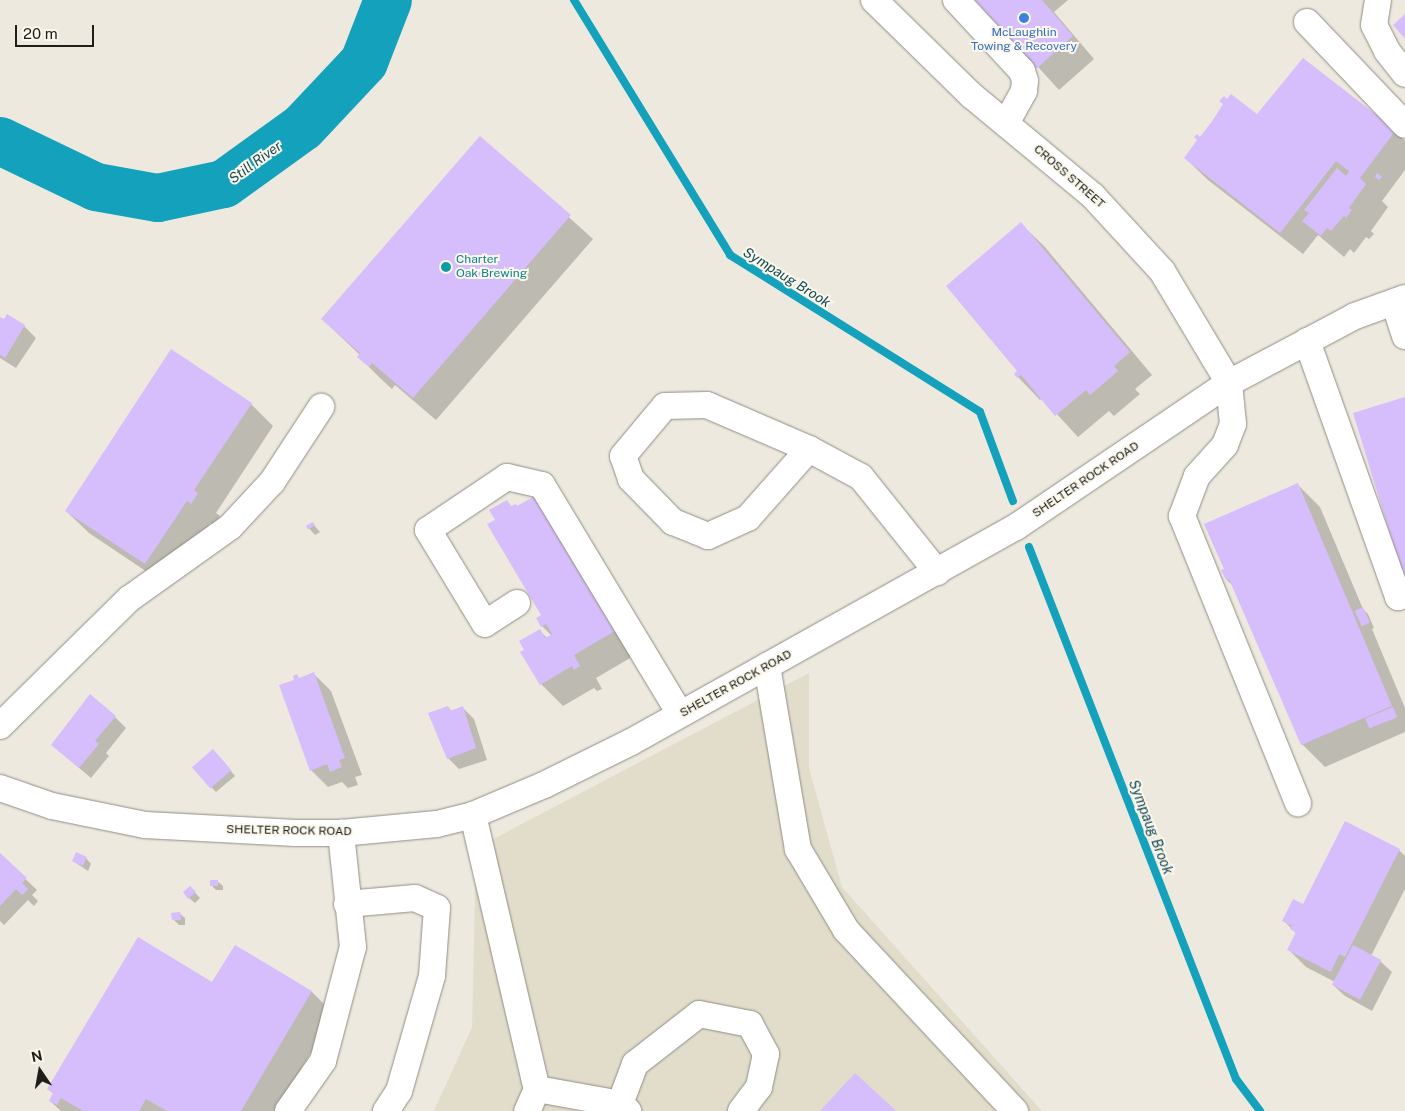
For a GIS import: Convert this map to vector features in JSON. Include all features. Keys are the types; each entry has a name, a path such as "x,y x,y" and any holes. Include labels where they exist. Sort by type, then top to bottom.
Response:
{"street":[{"name":"CROSS STREET","path":"874,0 971,95 1093,196 1162,271 1230,383"},
{"path":"956,0 1022,71 1025,81 1024,92 1006,123"},
{"path":"1378,0 1374,25 1386,51 1405,74"},
{"path":"1307,22 1405,124"},
{"path":"1399,300 1405,336"},
{"name":"SHELTER ROCK ROAD","path":"0,788 52,806 145,825 296,833 341,833 437,824 473,815 544,785 630,742 937,572 1016,527 1230,383 1355,316 1399,300"},
{"path":"1307,341 1398,597 1405,595"},
{"path":"1230,383 1233,424 1225,445 1197,476 1182,516 1298,803"},
{"path":"810,449 748,518 708,536 673,522 631,479 623,456 665,406 707,405 810,449 861,477 937,572"},
{"path":"0,726 130,599 230,527 272,482 321,407"},
{"path":"517,603 485,624 428,530 506,477 542,485 680,714"},
{"path":"767,666 798,849 846,930 1015,1111"},
{"path":"473,815 532,1100 624,1108 635,1064 699,1014 750,1024 766,1054 759,1087 741,1111"},
{"path":"288,1111 322,1061 353,947 341,833"},
{"path":"347,904 415,898 437,908 432,976 399,1091 386,1111"}],"shaded area":[{"path":"809,673 809,768 842,887 1042,1111 434,1111 472,1027 476,848"}],"building":[{"name":"McLaughlin Towing & Recovery","path":"975,0 1042,0 1073,36 1036,69"},
{"path":"1405,14 1405,39 1393,25"},
{"path":"1303,58 1396,130 1360,178 1366,184 1349,208 1352,210 1331,231 1327,228 1321,236 1302,221 1309,213 1304,210 1337,168 1346,176 1349,171 1336,161 1280,233 1184,158 1197,140 1194,137 1197,134 1200,137 1213,120 1223,104 1219,101 1224,96 1227,99 1231,94 1257,114"},
{"name":"Charter Oak Brewing","path":"480,136 571,215 413,398 372,363 369,367 357,357 360,353 321,319"},
{"path":"1377,173 1382,177 1379,180 1375,177"},
{"path":"1021,222 1130,352 1114,366 1118,371 1090,395 1086,390 1055,416 1021,375 1017,378 1014,374 1017,371 946,286"},
{"path":"7,314 25,325 5,358 0,355 0,317 4,319"},
{"path":"171,349 252,403 194,490 198,493 191,504 187,501 145,564 65,511"},
{"path":"1405,397 1405,575 1403,576 1353,413"},
{"path":"1298,483 1392,706 1301,745 1229,579 1226,580 1221,570 1224,569 1204,524"},
{"path":"535,496 615,631 574,655 580,666 574,670 572,666 540,685 520,652 524,650 519,641 540,629 545,638 552,634 546,624 541,627 536,618 541,615 487,524 495,520 489,510 507,500 511,506 516,504 517,506"},
{"path":"313,522 315,526 308,529 306,526"},
{"path":"1363,607 1370,623 1362,626 1355,611"},
{"path":"314,672 345,758 339,760 342,767 330,772 327,764 310,771 279,685 294,680 293,676 297,674 299,678"},
{"path":"90,694 116,716 95,741 99,744 79,768 51,745"},
{"path":"448,706 450,711 463,706 476,748 447,759 428,713"},
{"path":"1393,707 1397,717 1369,728 1365,718"},
{"path":"213,749 231,770 210,789 192,767"},
{"path":"1345,821 1400,849 1345,957 1339,954 1331,972 1287,950 1296,932 1290,929 1292,926 1282,921 1293,899 1303,904"},
{"path":"76,852 87,857 83,866 72,861"},
{"path":"0,853 27,878 22,883 28,889 22,895 16,889 0,906"},
{"path":"210,880 218,880 218,886 210,886"},
{"path":"190,886 196,892 188,899 183,892"},
{"path":"180,912 181,920 172,920 171,913"},
{"path":"138,937 212,982 235,945 312,991 241,1111 167,1111 146,1099 139,1111 83,1111 61,1098 57,1105 49,1101 53,1093 47,1089"},
{"path":"1353,945 1381,960 1360,1000 1332,985"},
{"path":"855,1073 892,1107 896,1111 820,1111"}],"waterway":[{"name":"Still River","path":"0,141 96,187 158,198 224,184 303,127 364,62 388,0"},
{"name":"Sympaug Brook","path":"574,0 730,255 980,412 1013,501"},
{"name":"Sympaug Brook","path":"1029,547 1236,1079 1260,1111"}],"place":[{"name":"McLaughlin Towing & Recovery","path":"1024,18"},
{"name":"Charter Oak Brewing","path":"446,267"}]}
